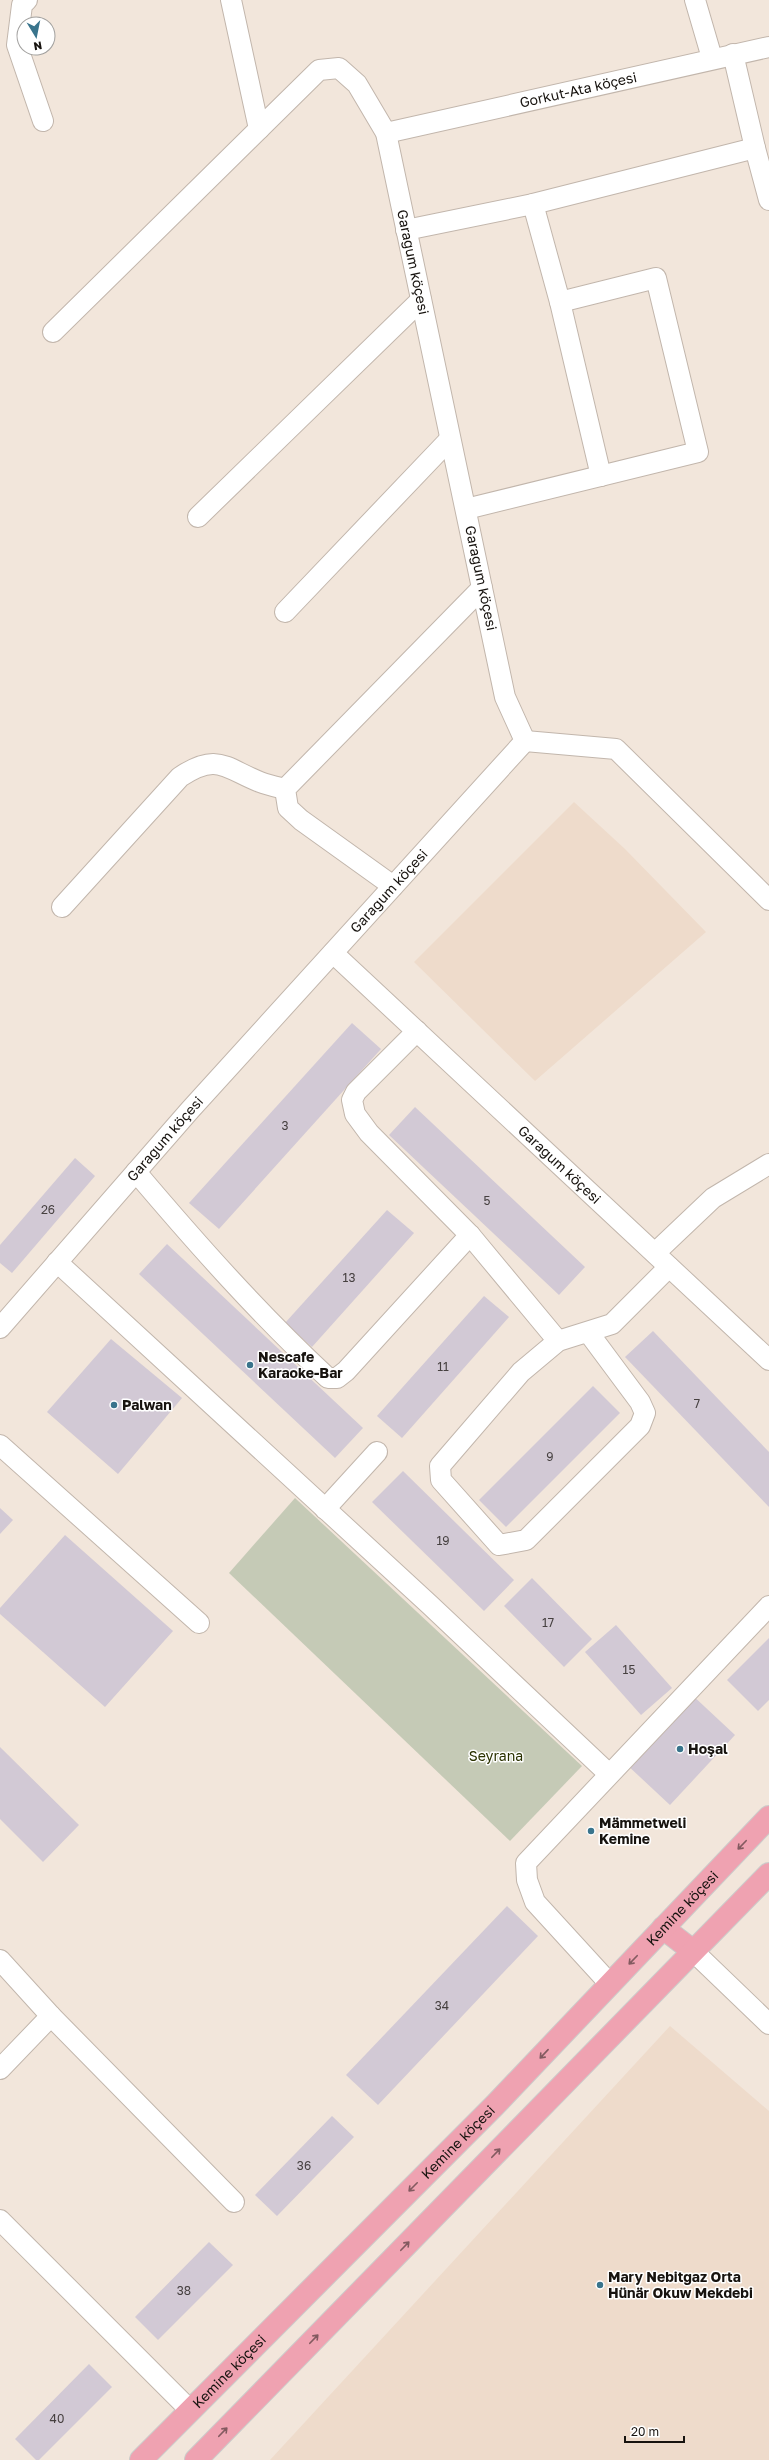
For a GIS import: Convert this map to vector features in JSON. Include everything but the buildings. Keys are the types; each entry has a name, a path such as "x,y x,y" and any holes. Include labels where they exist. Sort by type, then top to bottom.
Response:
{"main road":[{"name":"Kemine köçesi","path":"141,2460 495,2105 769,1817"},
{"path":"196,2460 769,1874"},
{"path":"663,1928 693,1952"}],"street":[{"path":"27,0 22,5 18,45 44,121"},
{"path":"231,0 259,129"},
{"path":"695,0 712,58"},
{"name":"Gorkut-Ata köçesi","path":"386,133 712,58 769,47"},
{"path":"733,54 769,200"},
{"name":"Garagum köçesi","path":"0,1328 136,1172 525,741 505,697 386,133 357,84 339,68 319,70 53,332"},
{"path":"406,230 533,204 755,148"},
{"path":"533,204 560,302 602,476"},
{"path":"466,509 698,452 656,278 560,302"},
{"path":"198,517 421,300"},
{"path":"286,612 450,439"},
{"path":"285,789 482,588"},
{"path":"525,741 616,749 769,900"},
{"path":"62,908 180,777 194,768 219,763 261,782 285,789"},
{"path":"285,789 288,808 301,820 393,886"},
{"name":"Garagum köçesi","path":"333,953 769,1360"},
{"path":"417,1031 367,1080 352,1100 352,1107 369,1132 470,1235 558,1340"},
{"path":"655,1253 713,1198 769,1164"},
{"path":"136,1172 196,1243 284,1337 328,1378 337,1378 346,1371 470,1235"},
{"path":"57,1262 609,1774"},
{"path":"588,1332 640,1402 645,1413 640,1426 526,1540 499,1545 441,1480 440,1466 521,1372 558,1340 612,1324 670,1267"},
{"path":"0,1445 199,1623"},
{"path":"325,1509 377,1452"},
{"path":"610,1984 535,1902 527,1880 526,1863 769,1606"},
{"path":"693,1952 769,2024"},
{"path":"0,1960 51,2016 234,2202"},
{"path":"0,2070 51,2016"},
{"path":"0,2220 190,2410"}],"shaded area":[{"path":"574,802 625,849 706,932 535,1081 414,962"},
{"name":"Mary Nebitgaz Orta Hünär Okuw Mekdebi","path":"670,2026 769,2111 769,2460 270,2460"}],"green space":[{"name":"Seyrana","path":"295,1498 582,1766 510,1841 229,1573"}],"place":[{"name":"Nescafe Karaoke-Bar","path":"250,1365"},
{"name":"Palwan","path":"114,1405"},
{"name":"Hoşal","path":"680,1749"},
{"name":"Mämmetweli Kemine","path":"591,1831"},
{"name":"Mary Nebitgaz Orta Hünär Okuw Mekdebi","path":"600,2285"}]}
